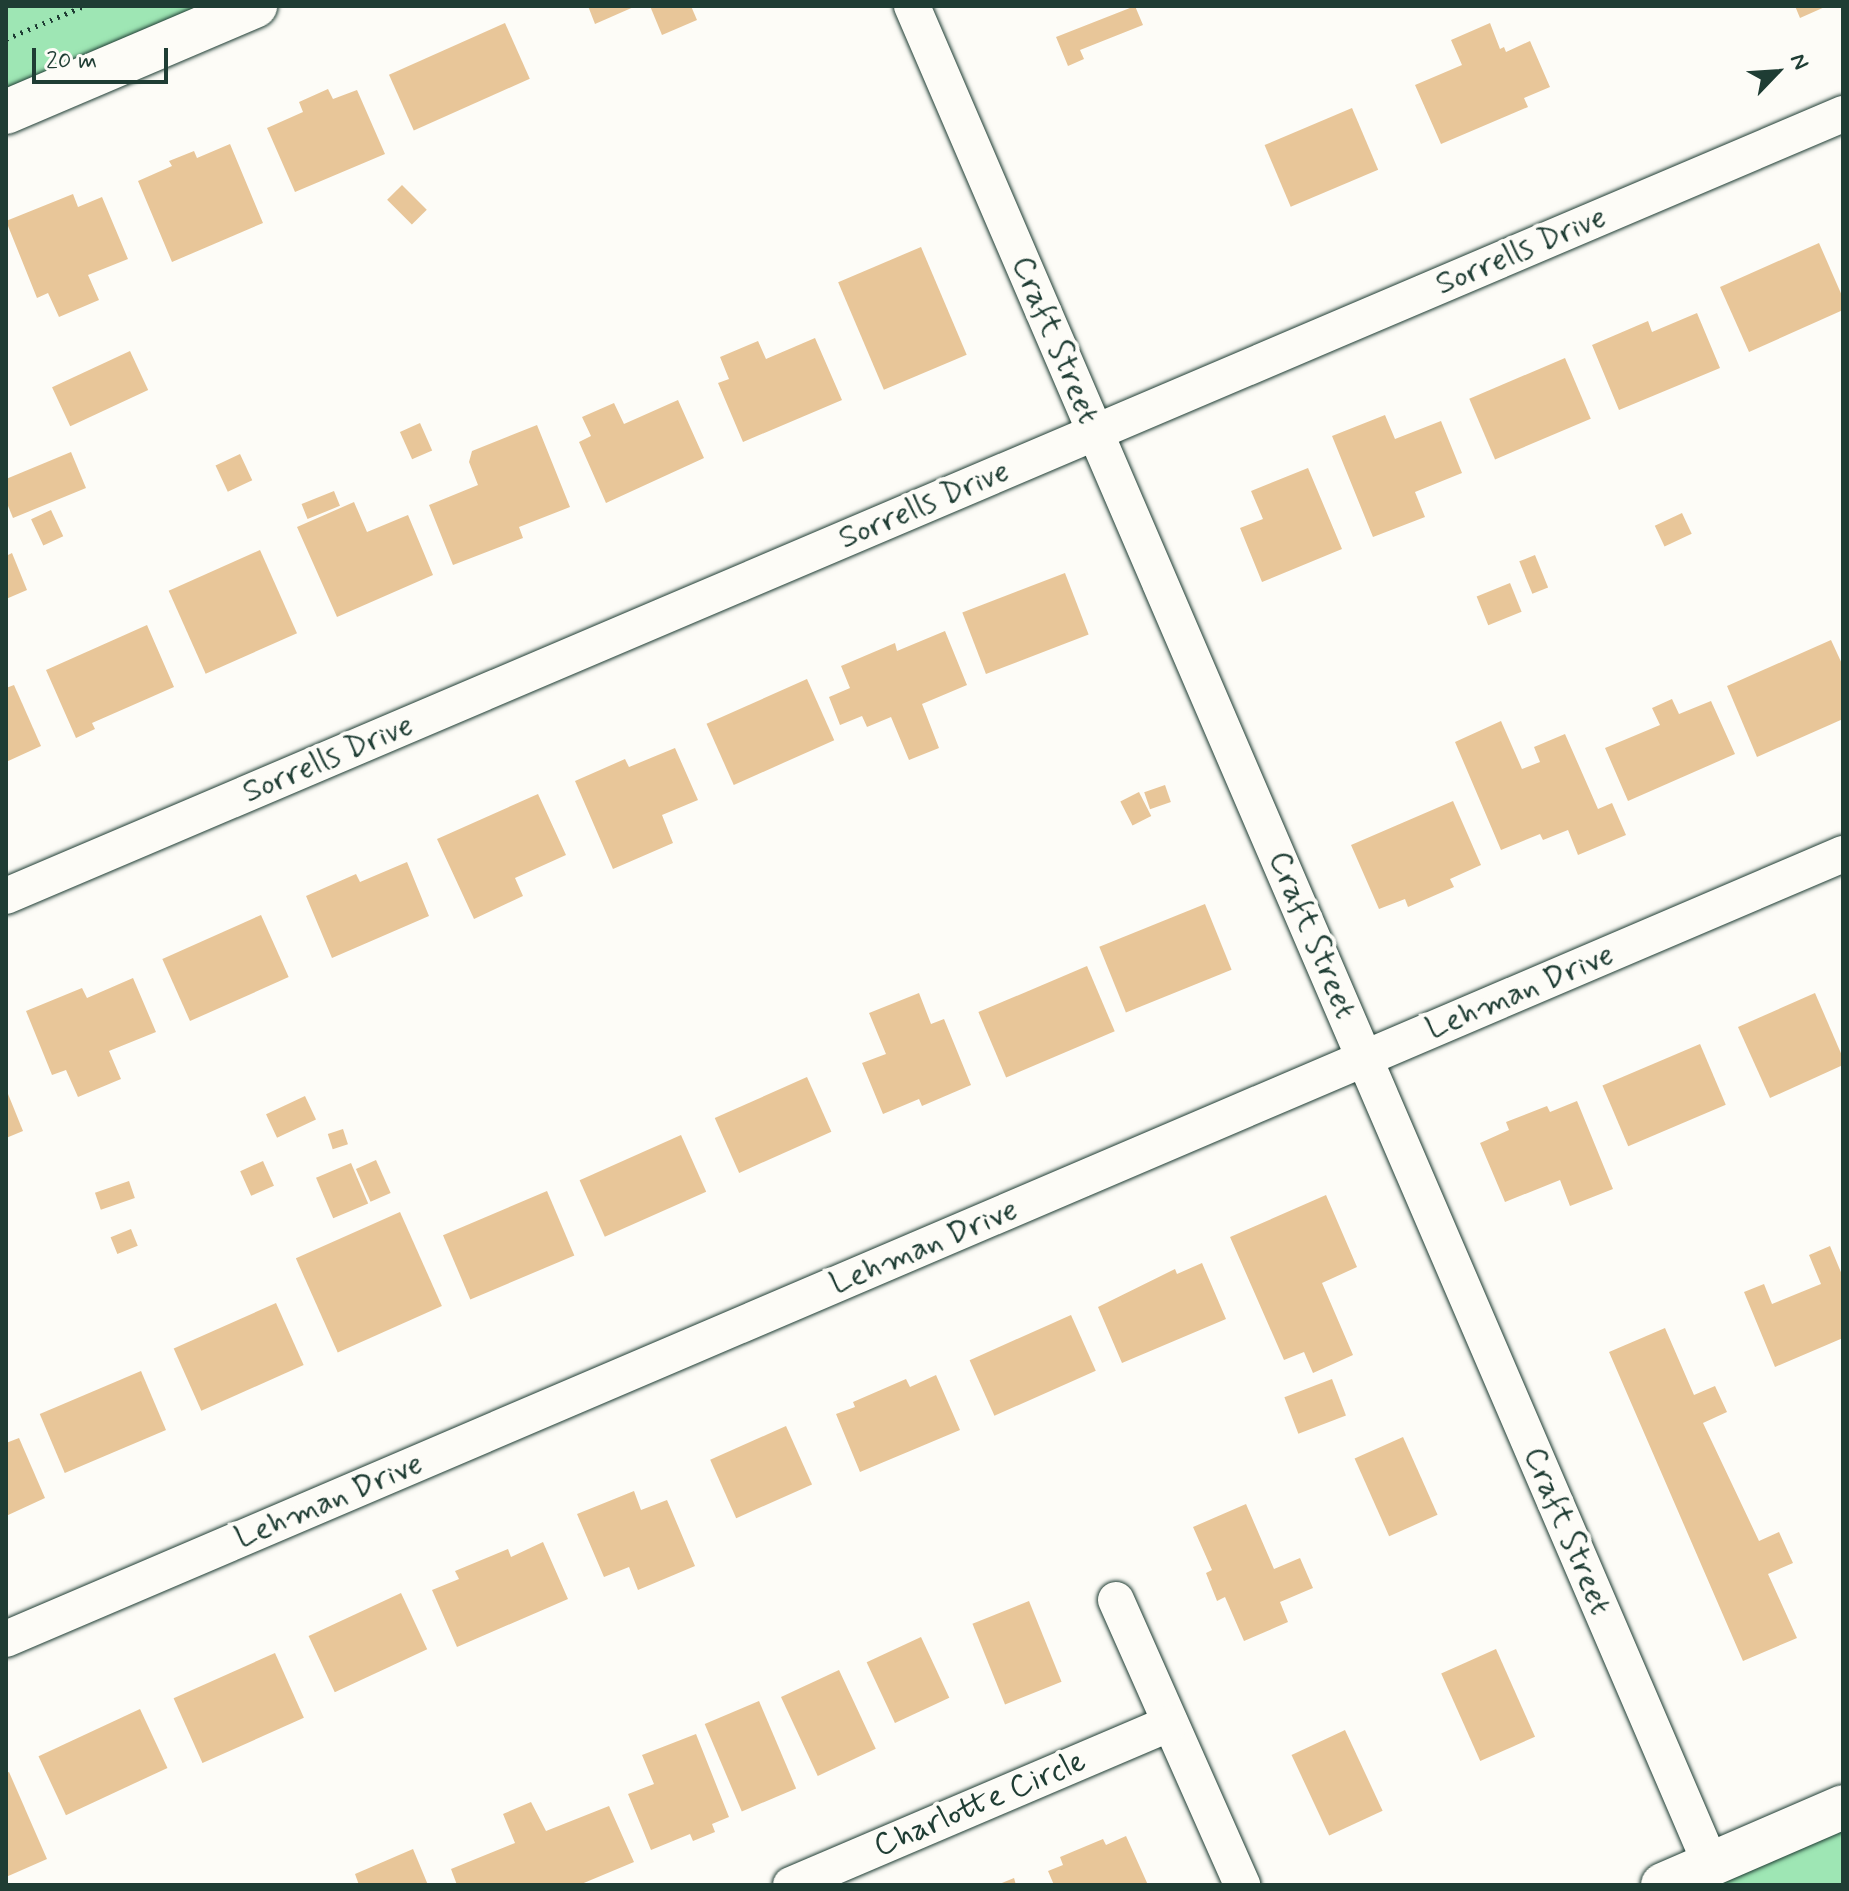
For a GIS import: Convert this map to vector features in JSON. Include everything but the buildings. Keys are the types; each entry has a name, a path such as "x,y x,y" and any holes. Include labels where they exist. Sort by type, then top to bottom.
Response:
{"street":[{"path":"6,112 255,6"},
{"name":"Craft Street","path":"912,6 1711,1865"},
{"name":"Sorrells Drive","path":"6,896 1843,114"},
{"name":"Lehman Drive","path":"6,1639 1843,854"},
{"path":"1116,1600 1242,1885"},
{"name":"Charlotte Circle","path":"791,1885 1170,1723"},
{"path":"1663,1885 1843,1807"}],"path":[{"path":"6,39 84,6"}],"green space":[{"path":"6,6 254,6 6,112"},
{"path":"1843,1800 1843,1885 1646,1885"}]}
